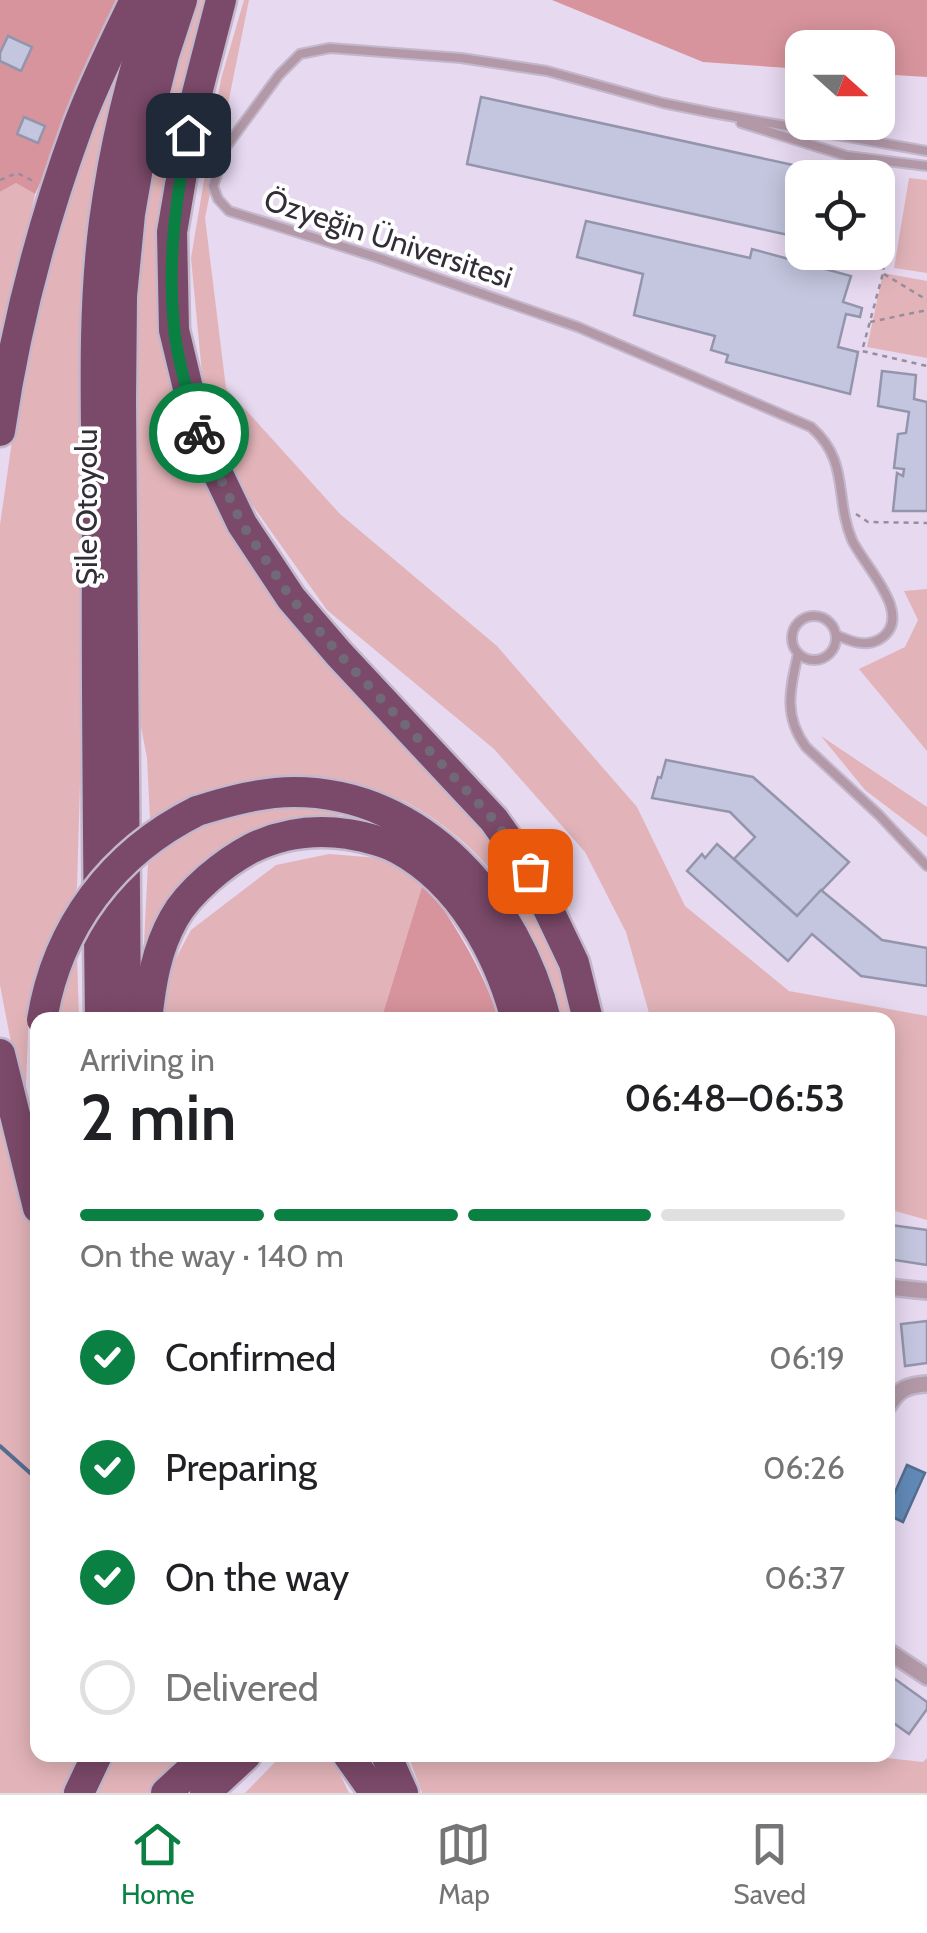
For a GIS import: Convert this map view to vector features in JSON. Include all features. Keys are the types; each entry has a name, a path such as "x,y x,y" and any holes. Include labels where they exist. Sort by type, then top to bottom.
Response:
{"highway":[{"path":"0,431 18,336 56,192 78,125 134,0"},
{"name":"Şile Otoyolu","path":"100,1012 98,301 104,222 117,148 134,72 157,0"},
{"name":"Şile Otoyolu","path":"126,1012 122,296 143,139 182,0"},
{"path":"221,0 192,109 172,232 174,330 199,434 242,524 291,598 494,820 530,871 574,963 586,1012"},
{"path":"43,1012 62,946 94,893 150,840 198,811 231,800 294,792 350,800 398,817 459,861 510,930 534,975 544,1012"},
{"path":"148,1012 154,966 174,916 202,884 234,857 269,840 300,832 330,831 397,848 454,894 484,938 514,1012"},
{"path":"0,1054 30,1176"},
{"path":"80,1793 94,1762"},
{"path":"166,1793 199,1762"},
{"path":"204,1793 242,1762"},
{"path":"220,1793 244,1762"},
{"path":"353,1762 376,1793"},
{"path":"363,1762 376,1793"},
{"path":"389,1762 403,1793"}],"street":[{"path":"895,1288 927,1291"},
{"path":"895,1396 910,1385 927,1384"},
{"path":"895,1656 927,1677"}],"lane":[{"name":"Özyeğin Üniversitesi","path":"836,635 868,644 882,638 893,625 894,610 852,539 843,512 836,460 826,440 811,427 627,347 525,308 229,211 213,186 226,148 279,74 300,54 330,48 462,58 547,71 713,114 927,151"},
{"path":"713,114 870,160"},
{"path":"895,164 927,166"},
{"path":"805,618 825,618 836,635 834,648 824,658 810,660 798,654 792,634 795,628 805,618"},
{"path":"798,654 790,706 796,734 927,866"}],"path":[{"path":"0,180 17,173 56,192"},
{"path":"882,270 862,351 927,366"},
{"path":"882,273 927,300"},
{"path":"870,322 927,310"},
{"path":"843,512 854,512 868,522 927,523"}],"shaded area":[{"path":"0,0 124,0 35,194 16,183 0,192"},
{"path":"196,0 210,0 166,213 198,462 529,888 574,1012 562,1012 525,920 486,865 462,841 402,800 401,804 360,788 320,779 279,777 224,786 150,819 147,758 137,706 138,284 143,214"},
{"path":"244,0 249,0 205,218 226,388 340,514 497,646 637,807 685,906 789,991 927,1016 927,1220 895,1211 895,1012 649,1012 626,932 585,852 494,749 327,610 243,492 204,395 191,258 221,79"},
{"path":"552,0 927,0 927,77 895,75 895,30 785,30 785,68 703,62"},
{"path":"140,19 85,399 77,888 52,938 29,1006 28,1131 0,985 0,525 18,399 56,237 85,149"},
{"path":"909,178 927,180 927,273 895,268"},
{"path":"16,183 35,194 0,362 0,192"},
{"path":"883,273 927,281 927,358 867,347"},
{"path":"927,589 927,751 859,669 905,647 918,620 904,591"},
{"path":"821,736 927,807 927,837 865,790"},
{"path":"294,805 348,811 349,815 282,821 253,831 211,855 185,879 143,962 148,864 216,817"},
{"path":"329,854 379,858 424,880 383,1012 165,1012 170,969 191,930 276,865"},
{"path":"424,880 457,930 496,1012 383,1012"},
{"path":"77,955 79,1012 58,1012 62,989"},
{"path":"0,1117 30,1224 30,1762 76,1762 63,1793 0,1793"},
{"path":"927,1758 927,1793 422,1793 411,1762 895,1762 895,1759 923,1762"},
{"path":"110,1762 182,1762 149,1793 97,1793"},
{"path":"275,1762 334,1762 349,1793 245,1793"}],"water":[{"path":"907,1465 925,1473 903,1522 895,1518 895,1492"}],"building":[{"path":"8,36 32,47 21,71 0,61"},
{"path":"481,97 785,163 785,234 467,164"},
{"path":"24,117 45,126 38,143 17,134"},
{"path":"586,221 750,258 752,249 785,258 785,270 829,270 851,276 843,302 862,308 860,317 846,314 838,347 858,352 850,394 726,362 728,355 711,350 715,336 634,315 643,274 577,257"},
{"path":"882,371 916,375 914,399 927,402 927,511 893,511 897,473 903,476 904,469 894,468 898,434 906,433 909,412 878,406"},
{"path":"666,760 753,777 849,862 797,916 734,859 755,837 730,812 652,798"},
{"path":"717,844 797,916 821,890 882,940 927,948 927,986 861,976 812,934 788,961 687,871"},
{"path":"895,1226 927,1230 927,1265 895,1260"},
{"path":"927,1321 927,1363 905,1366 901,1324"},
{"path":"895,1679 927,1702 927,1709 909,1734 895,1724"}],"waterway":[{"path":"0,1446 30,1473"}],"way so far":[{"path":"199,433 242,524 291,598 494,820 530,871"}],"route":[{"path":"188,135 172,232 172,281 174,330 199,433"}]}
